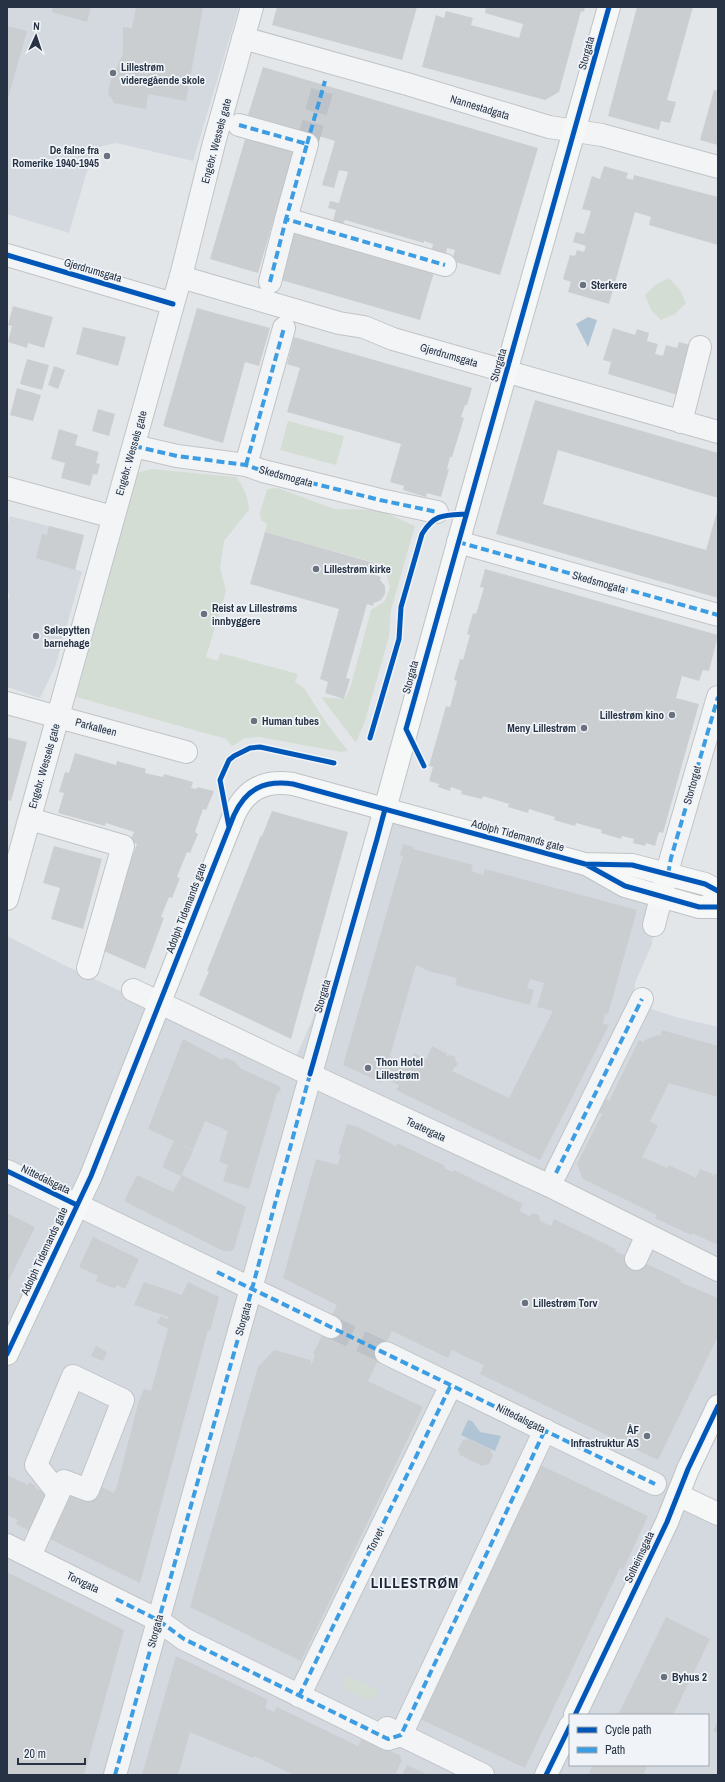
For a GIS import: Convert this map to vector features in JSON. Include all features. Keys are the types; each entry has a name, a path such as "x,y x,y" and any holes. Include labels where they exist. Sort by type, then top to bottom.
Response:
{"main road":[{"name":"Storgata","path":"385,809 458,542 609,7"},
{"name":"Adolph Tidemands gate","path":"7,1354 97,1161 234,815 239,805 254,789 263,785 283,782 293,784 585,864 625,886 700,907 718,907"},
{"name":"Adolph Tidemands gate","path":"585,864 632,865 705,884 718,891"},
{"name":"Solheimsgata","path":"575,1714 668,1522 678,1495 718,1406"},
{"path":"678,1495 718,1514"},
{"path":"546,1775 569,1728"}],"street":[{"name":"Engebr. Wessels gate","path":"7,899 181,277 214,143 252,7"},
{"name":"Nannestadgata","path":"244,38 407,84 549,127 602,135 718,167"},
{"path":"239,125 307,144 270,282"},
{"path":"286,219 445,265"},
{"name":"Gjerdrumsgata","path":"7,255 173,304"},
{"name":"Gjerdrumsgata","path":"181,277 339,323 364,327 393,339 718,432"},
{"path":"246,465 284,328"},
{"path":"681,422 700,347"},
{"name":"Skedsmogata","path":"134,446 177,456 246,465 263,471 380,500 437,512"},
{"path":"7,488 113,517"},
{"name":"Skedsmogata","path":"458,542 718,615"},
{"name":"Stortorget","path":"654,925 671,858 718,698"},
{"name":"Parkalleen","path":"7,703 186,752"},
{"name":"Storgata","path":"115,1775 252,1290 310,1074 378,839 385,809"},
{"path":"30,819 123,846 88,968"},
{"name":"Teatergata","path":"133,990 550,1186 718,1270"},
{"path":"556,1173 642,999"},
{"name":"Nittedalsgata","path":"7,1171 331,1327"},
{"path":"636,1259 647,1235"},
{"name":"Nittedalsgata","path":"386,1353 655,1484"},
{"path":"30,1556 64,1481 88,1490 123,1400 73,1376 36,1464 58,1493"},
{"name":"Torvet","path":"299,1696 451,1384"},
{"path":"158,1620 184,1639 388,1739 396,1732 545,1430"},
{"name":"Torvgata","path":"7,1545 158,1620"},
{"path":"324,1697 483,1775"}],"shaded area":[{"name":"Lillestrøm videregående skole","path":"7,7 239,7 193,161 117,143 102,146 92,154 69,233 7,214"},
{"path":"669,278 680,290 686,303 675,314 661,320 651,310 645,295 655,285"},
{"path":"288,421 344,436 336,465 280,450"},
{"path":"151,469 236,477 239,481 247,496 249,510 224,541 220,568 226,591 206,657 218,661 220,653 298,674 295,682 304,688 327,724 348,751 341,752 259,737 245,738 232,746 226,739 76,697 137,473"},
{"path":"278,488 334,509 379,510 415,526 391,610 389,637 365,721 356,743 321,697 345,699 351,685 371,610 385,601 390,587 384,565 265,532 267,524 261,520 260,513 267,489"},
{"name":"Sølepytten barnehage","path":"10,516 84,535 75,569 82,572 55,667 40,698 7,687 7,604 10,594 7,593 7,527"},
{"path":"389,823 409,823 456,833 504,854 544,861 656,894 652,944 635,983 633,1003 676,1017 718,1027 718,1428 691,1486 696,1506 718,1517 718,1775 7,1775 7,936 64,965 181,1019 295,1059 312,1020 368,833"},
{"path":"343,1677 350,1677 377,1690 379,1695 367,1700 346,1690"}],"water":[{"path":"588,317 597,320 588,347 576,324"},
{"path":"468,1420 472,1421 480,1432 501,1436 495,1451 461,1435"}],"building":[{"path":"53,7 91,7 87,22 52,12"},
{"path":"136,7 203,7 186,101 148,94 146,109 113,103 113,100 108,94 110,82 123,54 123,27 132,28"},
{"path":"277,7 417,7 402,60 272,25"},
{"path":"486,7 585,7 584,12 581,11 559,92 545,100 422,67 436,15 444,18 446,11 473,18 471,25 519,38 523,24 485,13"},
{"path":"637,7 693,7 667,100 676,102 670,123 661,121 659,130 608,116"},
{"path":"7,26 27,31 7,102"},
{"path":"263,67 538,148 500,275 452,261 455,250 447,248 446,254 432,249 433,244 424,241 424,243 345,220 343,224 333,221 336,210 328,208 330,201 339,203 348,172 339,170 334,188 322,185 335,141 248,115"},
{"path":"714,90 718,91 718,145 700,140"},
{"path":"246,136 294,150 258,273 210,259"},
{"path":"604,166 628,173 626,178 633,180 634,175 718,197 718,245 649,225 651,217 635,212 609,304 568,292 571,282 563,279 570,255 575,256 577,250 584,252 586,246 573,242 576,232 584,234 591,211 582,209 592,176 600,179"},
{"path":"295,231 434,272 420,320 281,280"},
{"path":"13,306 53,317 44,348 28,343 27,348 8,342 12,326 8,325"},
{"path":"197,308 270,328 259,366 245,362 223,443 163,426"},
{"path":"83,327 126,337 118,366 76,354"},
{"path":"613,328 635,335 637,329 649,333 647,341 658,344 655,354 663,356 666,345 677,348 679,342 691,345 681,396 608,374 611,362 603,360"},
{"path":"294,337 472,388 467,405 465,405 461,417 464,418 452,457 450,457 447,469 449,469 441,497 427,493 426,497 403,490 404,486 390,482 401,444 287,412 300,368 287,364"},
{"path":"27,359 49,365 42,390 20,384"},
{"path":"54,366 65,370 58,389 48,385"},
{"path":"17,388 41,395 33,421 10,415"},
{"path":"535,400 718,453 718,498 558,450 543,504 706,550 718,508 718,598 496,534"},
{"path":"98,409 115,414 109,436 92,431"},
{"path":"59,429 78,435 75,445 99,452 96,463 100,464 97,475 93,474 90,486 61,478 65,463 51,459"},
{"path":"49,526 84,535 75,570 36,558 42,534 47,535"},
{"name":"Lillestrøm kirke","path":"265,532 378,564 375,575 381,577 380,580 385,586 385,594 381,600 374,603 373,606 367,604 346,678 350,679 344,699 325,693 328,682 320,679 339,609 250,584"},
{"path":"485,569 718,635 709,671 703,670 699,681 682,676 676,698 699,704 663,833 659,832 655,846 646,843 645,846 633,843 634,839 622,836 621,839 601,833 602,830 576,823 575,826 554,820 555,817 529,809 528,813 508,807 509,804 483,796 482,799 461,794 462,791 451,787 450,791 438,787 439,784 429,781 433,767 429,766 446,706 450,707 457,681 454,680 460,659 463,660 470,635 467,634 473,613 476,614 484,588 480,587"},
{"path":"7,737 27,742 11,801 8,800 8,803"},
{"path":"75,753 116,765 117,761 146,769 145,773 163,777 164,774 193,782 191,788 197,789 197,787 214,791 206,810 203,809 195,832 198,834 190,853 187,852 177,877 180,878 172,898 169,897 161,917 164,918 145,969 99,949 123,887 121,886 137,844 130,841 134,832 106,823 105,826 58,813 64,793 59,792 65,772 69,773"},
{"path":"272,811 348,832 291,1039 199,995 209,971 207,971"},
{"path":"403,844 413,847 413,849 473,865 471,871 483,875 485,869 637,910 608,1014 605,1013 603,1024 609,1025 540,1160 396,1090 399,1085 383,1078 382,1083 343,1065 403,856 400,855","holes":["416,965 428,971 457,978 455,985 530,1005 534,990 527,988 530,979 544,983 537,1007 553,1011 509,1098 452,1071 458,1063 456,1062 455,1057 450,1055 446,1057 447,1054 432,1046 426,1059 414,1053 408,1065 390,1056"]},
{"path":"54,846 102,859 83,929 51,919 60,888 43,883"},
{"path":"662,1030 718,1046 718,1097 669,1083 650,1121 658,1126 642,1157 667,1168 669,1165 696,1178 700,1169 713,1174 712,1176 718,1174 718,1245 692,1233 691,1235 655,1218 657,1215 583,1179 577,1164 602,1114 598,1112 605,1098 609,1101 639,1040 644,1043 645,1040 657,1035 660,1036"},
{"path":"183,1039 223,1060 223,1058 227,1058 235,1062 240,1068 279,1086 281,1090 277,1093 249,1189 223,1181 228,1165 219,1162 228,1131 205,1121 193,1150 179,1144 193,1151 181,1176 162,1167 174,1141 148,1129"},
{"path":"347,1124 358,1127 396,1146 397,1143 445,1166 444,1168 453,1172 454,1170 523,1204 519,1211 529,1216 533,1213 539,1215 540,1221 551,1226 554,1219 616,1249 615,1251 631,1258 632,1257 681,1280 680,1282 718,1298 718,1336 658,1460 480,1374 484,1365 452,1350 448,1358 392,1331 368,1381 423,1407 301,1661 190,1607 258,1367 274,1350 311,1360 310,1363 312,1363 315,1356 313,1354 337,1305 283,1278 316,1159 338,1165 341,1154 338,1154"},
{"path":"137,1175 173,1192 182,1175 246,1207 234,1249 230,1251 223,1251 124,1201"},
{"path":"7,1213 35,1227 7,1284"},
{"path":"93,1237 139,1259 125,1289 117,1285 115,1288 110,1287 96,1281 98,1276 79,1267"},
{"path":"144,1282 182,1295 188,1282 219,1297 210,1331 208,1330 140,1583 46,1537 69,1492 89,1502 98,1485 114,1493 117,1486 139,1400 144,1389 151,1391 168,1329 157,1323 161,1316 167,1319 169,1317 134,1305"},
{"path":"96,1346 107,1352 103,1361 91,1356"},
{"path":"468,1439 490,1449 493,1456 489,1464 482,1466 460,1455 458,1449 463,1440"},
{"path":"538,1464 648,1516 623,1570 620,1568 525,1768 420,1719"},
{"path":"7,1475 28,1485 29,1482 36,1486 35,1488 48,1495 30,1531 16,1524 18,1520 7,1515"},
{"path":"7,1572 124,1630 84,1775 7,1775"},
{"name":"Byhus 2","path":"666,1617 710,1639 673,1714 618,1714"},
{"path":"176,1656 268,1700 265,1708 274,1712 277,1707 358,1746 362,1738 401,1756 400,1759 402,1760 395,1775 294,1775 254,1756 253,1758 190,1732 178,1775 142,1775"},
{"path":"718,1721 718,1733 713,1731"},
{"path":"407,1765 428,1775 402,1775"},
{"path":"592,1766 648,1766 643,1775 588,1775"}],"tunnel":[{"path":"307,144 325,81"},
{"path":"331,1327 386,1353"}],"marked path":[{"path":"307,144 325,81"},
{"path":"239,125 307,144 286,219 445,265"},
{"path":"270,282 286,219"},
{"path":"246,465 284,328"},
{"path":"134,446 177,456 246,465 263,471 380,500 437,512"},
{"path":"458,542 718,615"},
{"path":"668,874 671,858 718,697"},
{"path":"556,1173 642,999"},
{"path":"115,1775 252,1289 310,1074"},
{"path":"217,1272 655,1484"},
{"path":"299,1696 451,1385"},
{"path":"116,1599 158,1620 184,1639 388,1739 401,1735 545,1430"}],"cycle path":[{"path":"424,766 406,729 609,7"},
{"path":"7,255 173,304"},
{"path":"370,738 399,639 401,607 422,534 426,527 435,519 446,515 466,514"},
{"path":"229,827 220,780 229,760 234,756 250,748 260,747 334,763"},
{"path":"7,1354 91,1176 234,815 244,799 257,788 273,784 293,784 585,864 632,865 705,884 718,891"},
{"path":"310,1074 385,809"},
{"path":"587,865 625,886 699,907 718,907"},
{"path":"7,1171 77,1205"},
{"path":"575,1714 667,1522 688,1469 718,1406"},
{"path":"546,1775 569,1728"}],"place":[{"name":"Lillestrøm videregående skole","path":"113,73"},
{"name":"De falne fra Romerike 1940-1945","path":"107,156"},
{"name":"Sterkere","path":"583,285"},
{"name":"Lillestrøm kirke","path":"316,569"},
{"name":"Reist av Lillestrøms innbyggere","path":"204,614"},
{"name":"Sølepytten barnehage","path":"36,636"},
{"name":"Lillestrøm kino","path":"672,715"},
{"name":"Human tubes","path":"254,721"},
{"name":"Meny Lillestrøm","path":"584,728"},
{"name":"Thon Hotel Lillestrøm","path":"368,1068"},
{"name":"Lillestrøm Torv","path":"525,1303"},
{"name":"ÅF Infrastruktur AS","path":"647,1436"},
{"name":"Byhus 2","path":"664,1677"}],"district":[{"name":"LILLESTRØM","path":"415,1583"}]}
